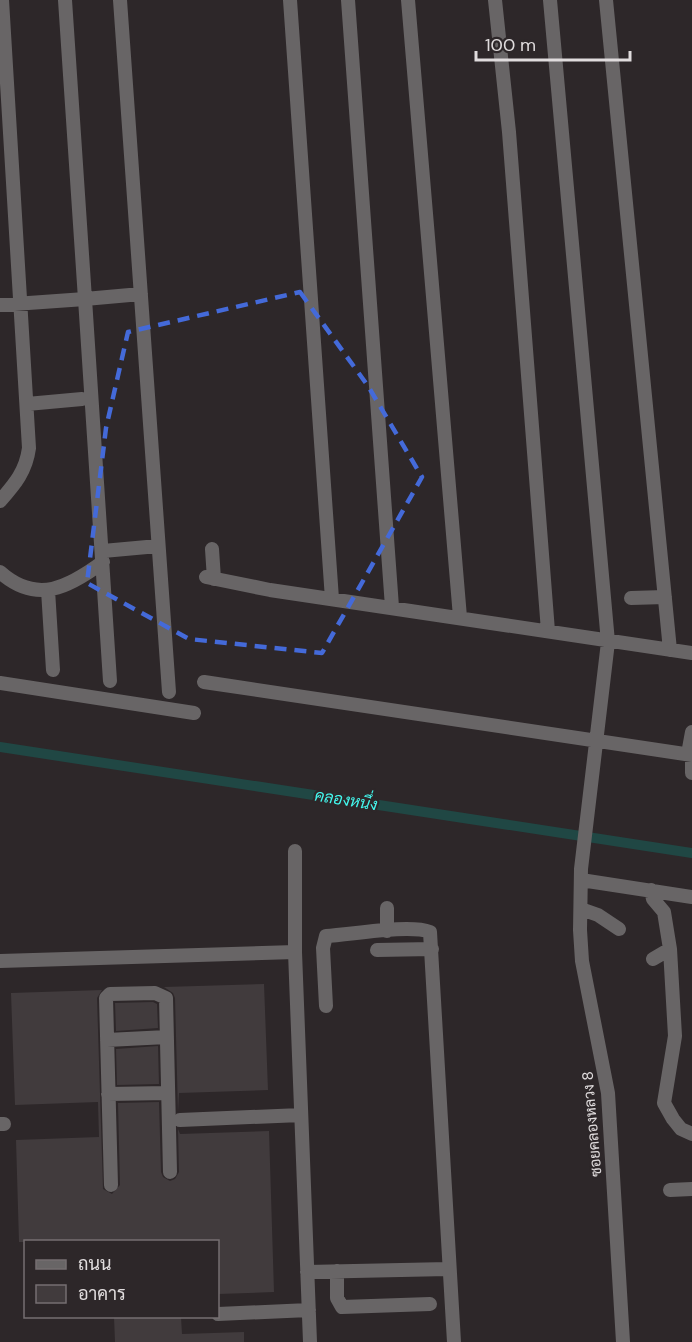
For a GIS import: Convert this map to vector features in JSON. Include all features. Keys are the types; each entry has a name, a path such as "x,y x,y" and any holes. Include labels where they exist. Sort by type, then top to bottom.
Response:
{"street":[{"path":"0,501 17,482 27,464 29,448 2,0"},
{"path":"65,0 110,681"},
{"path":"120,0 169,692"},
{"path":"290,0 332,599"},
{"path":"348,0 392,607"},
{"path":"408,0 460,617"},
{"path":"495,0 509,132 549,631"},
{"name":"ซอยคลองหลวง 8","path":"550,0 608,642 581,875 582,961 608,1093 623,1342"},
{"path":"606,0 670,650"},
{"path":"0,305 141,294"},
{"path":"27,404 82,399"},
{"path":"3,579 40,591 48,590 73,583 103,557 158,546"},
{"path":"212,549 210,578 608,642 692,653"},
{"path":"48,590 53,670"},
{"path":"631,598 665,597"},
{"path":"204,682 691,755"},
{"path":"0,683 194,713"},
{"path":"692,732 692,773"},
{"path":"296,851 295,952 310,1342"},
{"path":"581,875 692,897"},
{"path":"651,890 653,899 664,912 670,949 675,1036 664,1103 681,1129 692,1134"},
{"path":"387,908 387,931"},
{"path":"581,909 598,915 619,929"},
{"path":"326,1006 324,938 387,931 426,931 432,939 448,1269 454,1342"},
{"path":"377,950 432,949"},
{"path":"653,959 670,949"},
{"path":"0,961 295,952"},
{"path":"111,1185 106,998 110,994 155,993 164,996 168,1093 174,1120 170,1172"},
{"path":"107,1040 167,1037"},
{"path":"108,1094 168,1093"},
{"path":"174,1120 301,1115"},
{"path":"670,1190 692,1189"},
{"path":"307,1272 448,1269"},
{"path":"337,1271 337,1298 342,1307 430,1304"},
{"path":"219,1314 309,1310"}],"highlighted area":[{"path":"300,292 368,386 422,477 322,653 189,639 87,583 106,428 128,332"}],"building":[{"path":"264,984 268,1090 179,1093 178,1112 175,998 173,993 164,987"},
{"path":"102,990 97,998 103,1189 112,1194 120,1185 118,1103 159,1102 161,1172 163,1177 170,1181 175,1179 179,1172 178,1129 180,1134 269,1131 274,1292 219,1294 219,1240 24,1240 24,1242 19,1242 16,1140 99,1137 98,1102 15,1105 11,993"},
{"path":"153,1002 157,1004 158,1028 116,1031 115,1003"},
{"path":"158,1046 159,1084 117,1085 116,1049"},
{"path":"114,1318 181,1318 182,1334 244,1332 244,1342 115,1342"}],"waterway":[{"name":"คลองหนึ่ง","path":"0,747 692,853"}]}
